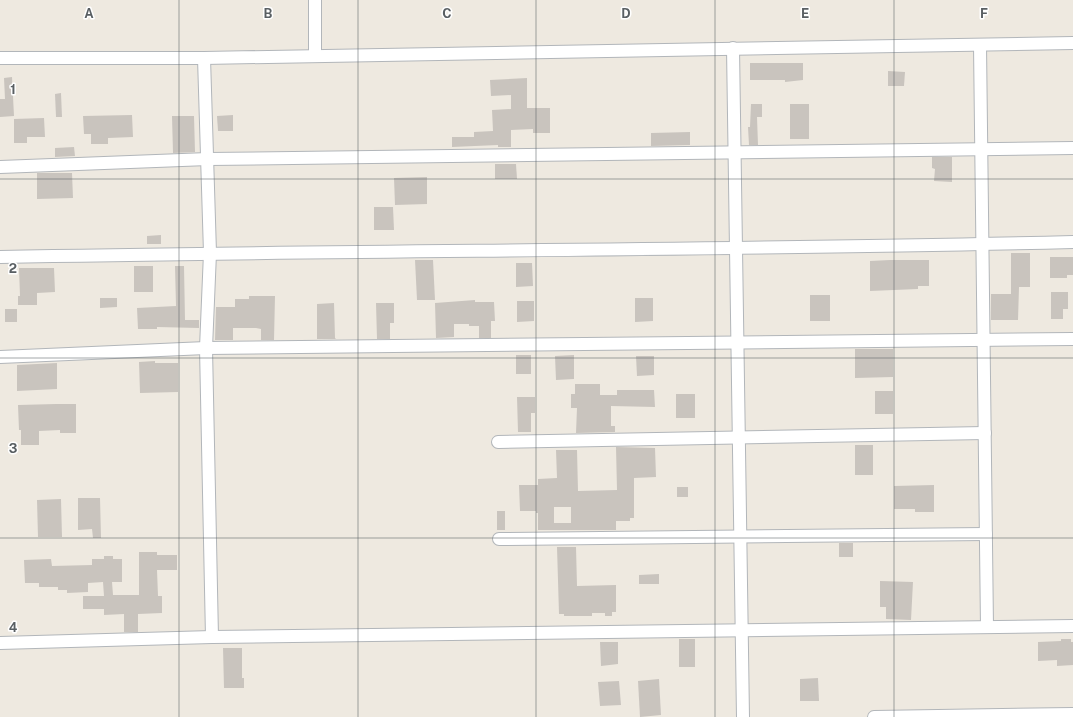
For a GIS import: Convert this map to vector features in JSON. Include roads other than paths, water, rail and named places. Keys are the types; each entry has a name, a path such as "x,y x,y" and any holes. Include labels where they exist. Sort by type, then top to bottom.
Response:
{"street":[{"path":"315,0 315,56"},
{"path":"0,58 204,58 733,48 1073,44"},
{"path":"980,45 987,627"},
{"path":"733,48 742,717"},
{"path":"204,58 210,253 206,348 212,637"},
{"path":"0,167 208,159 735,151 1073,148"},
{"path":"0,258 210,253 736,248 1073,242"},
{"path":"0,357 206,348 737,344 1073,339"},
{"path":"498,442 985,434"},
{"path":"499,539 986,534"},
{"path":"0,643 212,637 1073,626"},
{"path":"874,717 1073,714"}]}
